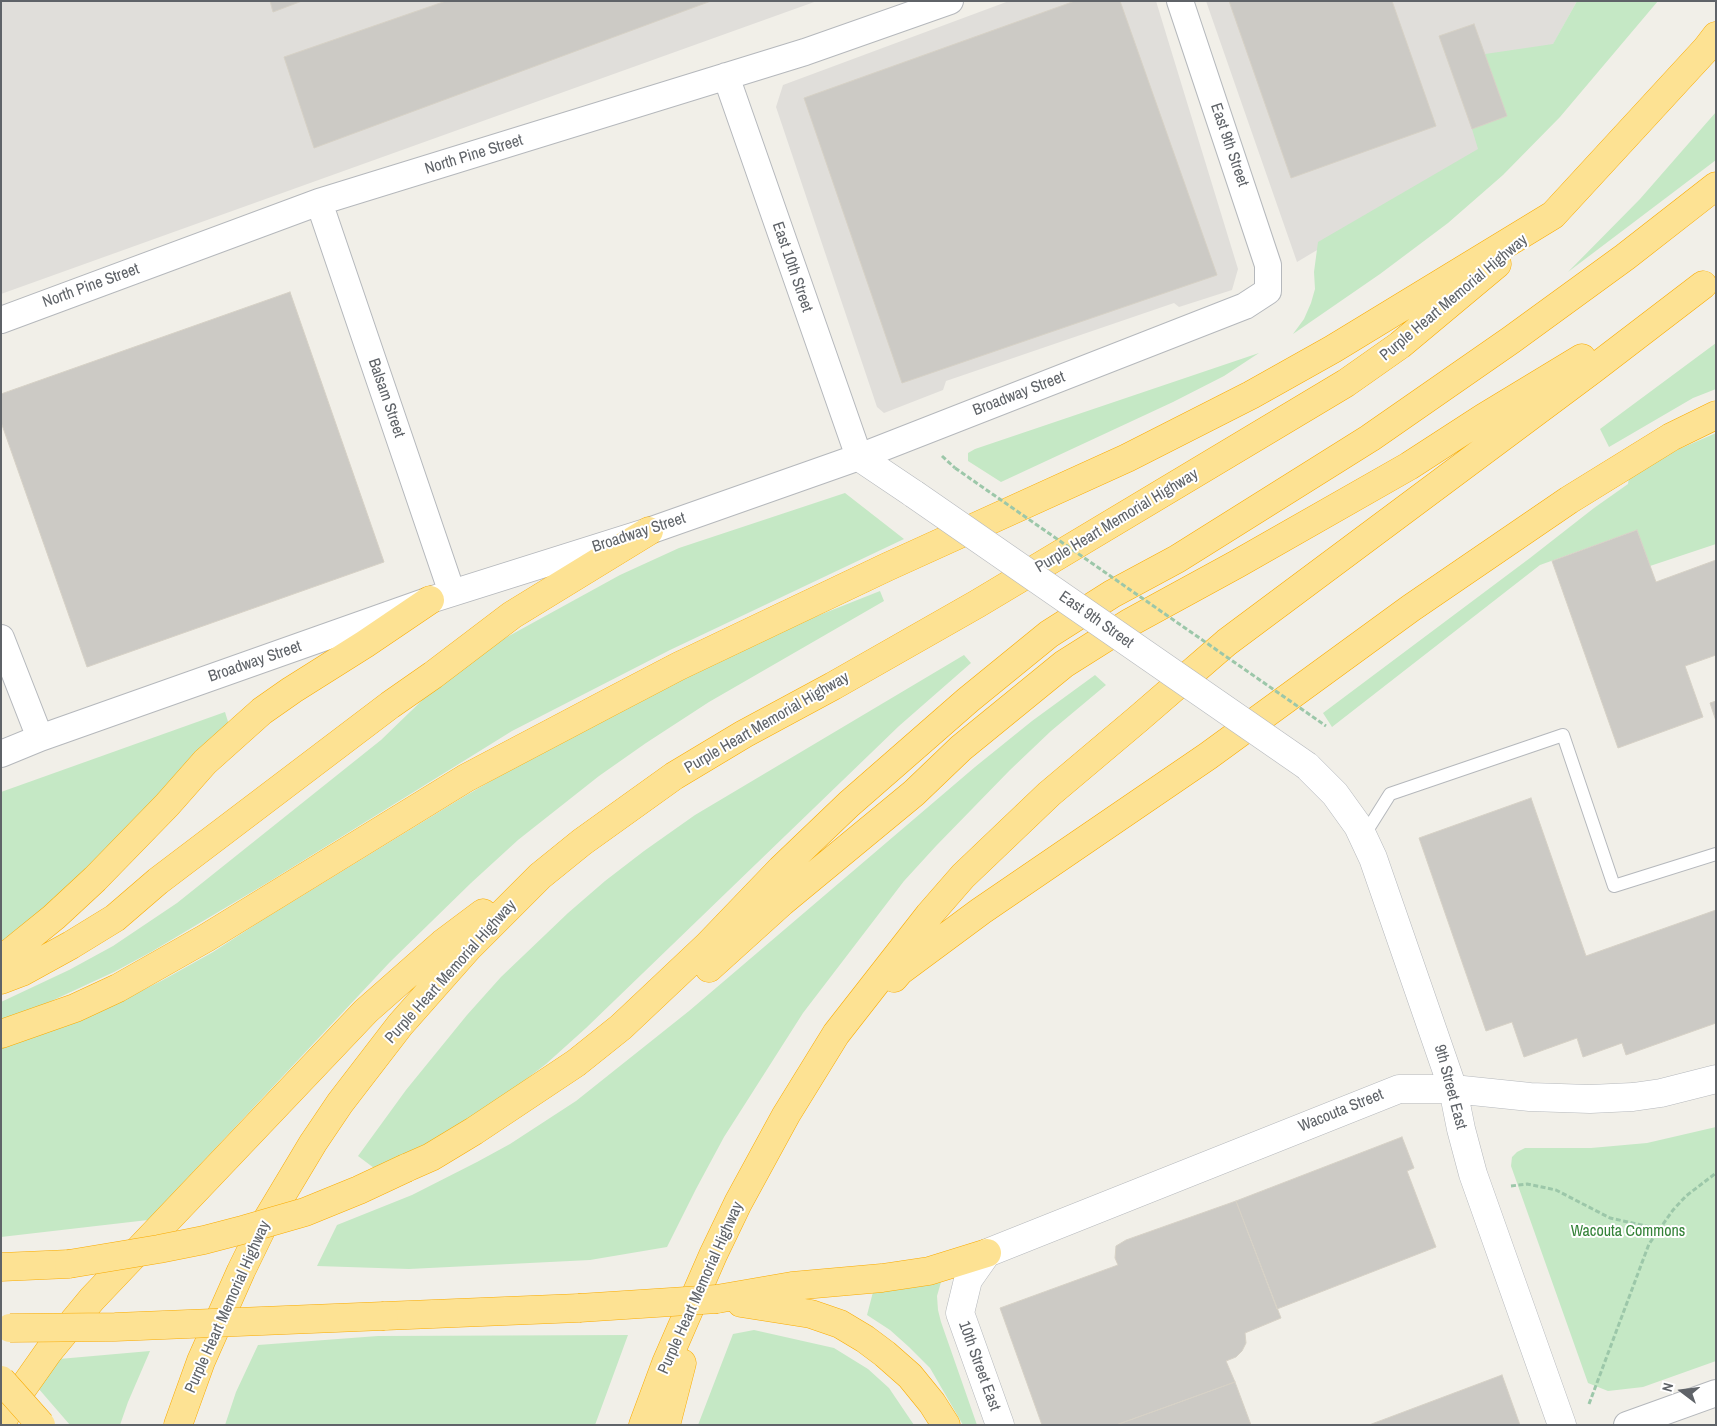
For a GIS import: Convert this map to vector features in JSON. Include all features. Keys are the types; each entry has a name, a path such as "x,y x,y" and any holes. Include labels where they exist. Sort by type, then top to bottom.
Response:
{"highway":[{"path":"1,1034 75,1008 118,988 206,938 466,778 612,700 887,567 1127,458 1251,395 1334,349 1553,215 1716,36"},
{"path":"1,1267 69,1264 159,1249 246,1229 305,1212 359,1190 431,1157 474,1132 576,1063 621,1027 708,945 781,869 849,804 968,700 1049,634 1112,594 1177,559 1370,438 1626,257 1716,186"},
{"name":"Purple Heart Memorial Highway","path":"178,1425 201,1361 262,1228 288,1182 340,1103 400,1025 469,947 540,876 582,842 674,776 744,734 978,604 1346,383 1407,339 1473,286 1553,215"},
{"path":"474,1132 510,1122 568,1083 601,1057 679,994 782,902 914,792 961,748 1064,664 1129,623 1409,466 1483,418 1710,280"},
{"name":"Purple Heart Memorial Highway","path":"643,1425 687,1314 738,1203 770,1144 836,1034 929,915 963,876 1049,794 1227,642 1710,280"},
{"path":"813,1072 900,971 981,911 1208,756 1411,608 1569,500 1663,442 1716,415"},
{"path":"1,980 22,972 115,918 164,876 382,710 433,675 512,615 649,531"},
{"path":"1,960 54,918 88,886 205,762 262,711 292,690 441,597"},
{"path":"1,1423 49,1351 92,1299 366,1011 443,943 540,870 626,810"},
{"path":"666,1425 688,1338 738,1203"},
{"path":"6,1328 114,1327 579,1308 717,1299 787,1298 882,1278 929,1271 987,1253"},
{"path":"787,1298 818,1316 840,1324 885,1354 910,1376 932,1403 946,1425"},
{"path":"1,1380 41,1425"}],"street":[{"name":"North Pine Street","path":"1,320 319,202 805,52 950,1"},
{"name":"East 9th Street","path":"1180,1 1268,265 1268,291"},
{"name":"East 10th Street","path":"726,76 860,457"},
{"name":"Balsam Street","path":"319,202 441,597"},
{"name":"Broadway Street","path":"1,754 40,738 441,597 649,531 860,457 1245,306 1268,291"},
{"name":"East 9th Street","path":"860,457 1307,766"},
{"path":"1,638 40,738"},
{"name":"9th Street East","path":"1307,766 1335,794 1358,826 1373,858 1454,1089 1461,1129 1473,1174 1562,1425"},
{"name":"Wacouta Street","path":"987,1253 1393,1091 1405,1089 1454,1089 1546,1098 1614,1098 1661,1094 1716,1079"},
{"name":"10th Street East","path":"987,1253 968,1280 960,1313 1000,1425"},
{"path":"1627,1425 1716,1393"}],"lane":[{"path":"1362,837 1390,794 1563,735 1614,886 1716,854"}],"path":[{"path":"955,468 1326,726"},
{"path":"1588,1405 1649,1244 1658,1229 1686,1196 1716,1173"},
{"path":"1511,1186 1527,1184 1556,1190 1610,1218 1658,1229"}],"shaded area":[{"path":"1,1 817,1 1,294"},
{"path":"1009,1 1156,1 1238,269 1232,290 1179,307 1174,303 946,381 943,390 884,413 877,407 776,107 783,85"},
{"path":"1206,1 1577,1 1500,141 1297,262"}],"green space":[{"path":"1577,1 1658,1 1560,117 1503,175 1448,223 1380,274 1293,334 1304,319 1315,289 1314,272 1318,242 1478,149 1472,129 1507,116 1485,54 1553,44"},
{"path":"1716,112 1716,160 1568,272 1640,199"},
{"path":"1716,343 1716,389 1693,398 1609,447 1600,429"},
{"path":"1259,353 1224,376 1173,402 1001,482 968,461 968,453 975,449"},
{"path":"1716,433 1716,544 1650,566 1637,530 1540,565 1332,727 1323,713 1628,484 1629,476 1677,450"},
{"path":"845,493 904,539 670,650 512,731 267,883 151,952 114,972 32,1010 1,1021 1,1002 69,970 113,946 177,903 381,740 441,682 469,661 507,637 620,575 679,548"},
{"path":"880,591 884,601 709,702 646,743 599,776 518,840 390,962 148,1220 1,1237 1,1048 37,1036 115,1004 163,980 213,952 465,796 617,711 807,620"},
{"path":"964,655 971,663 899,726 586,1028 546,1064 503,1097 437,1138 408,1153 374,1168 358,1156 406,1090 467,1015 501,977 568,913 605,881 695,815"},
{"path":"1095,675 1106,685 1051,731 936,846 904,881 803,1013 724,1137 667,1247 590,1260 409,1269 317,1266 337,1225 412,1195 477,1162 510,1144 576,1101 689,1011 975,767 1032,721"},
{"path":"225,712 229,725 73,889 1,948 1,792"},
{"name":"Wacouta Commons","path":"1716,1127 1716,1361 1643,1387 1608,1391 1588,1383 1511,1166 1512,1157 1525,1148 1591,1148 1647,1143"},
{"path":"941,1282 937,1296 941,1322 977,1425 963,1425 930,1368 890,1330 867,1315 873,1292"},
{"path":"754,1330 834,1348 868,1369 889,1388 914,1425 698,1425 733,1334"},
{"path":"628,1335 595,1425 225,1425 236,1392 258,1345 378,1336"},
{"path":"150,1351 120,1425 70,1425 38,1388 59,1359"}],"building":[{"path":"270,1 302,1 273,12"},
{"path":"446,1 711,1 314,148 284,57"},
{"path":"1075,1 1120,1 1217,275 902,383 804,98"},
{"path":"1229,1 1392,1 1436,126 1291,178"},
{"path":"1474,24 1507,116 1472,129 1439,36"},
{"path":"290,292 384,562 87,667 1,422 1,394"},
{"path":"1637,530 1656,582 1716,560 1716,655 1685,666 1703,717 1618,748 1552,561"},
{"path":"1716,701 1716,721 1710,703"},
{"path":"1531,798 1586,956 1716,910 1716,1023 1626,1055 1622,1043 1583,1057 1577,1038 1524,1057 1512,1022 1486,1031 1419,838"},
{"path":"1402,1137 1414,1168 1407,1171 1436,1247 1277,1309 1236,1201"},
{"path":"1236,1201 1281,1318 1245,1333 1246,1343 1242,1351 1236,1357 1226,1361 1235,1382 1116,1425 1042,1425 1000,1308 1118,1265 1115,1258 1116,1246 1126,1240"},
{"path":"1502,1375 1520,1425 1369,1425"},
{"path":"1235,1382 1251,1425 1116,1425 1169,1406"}]}
